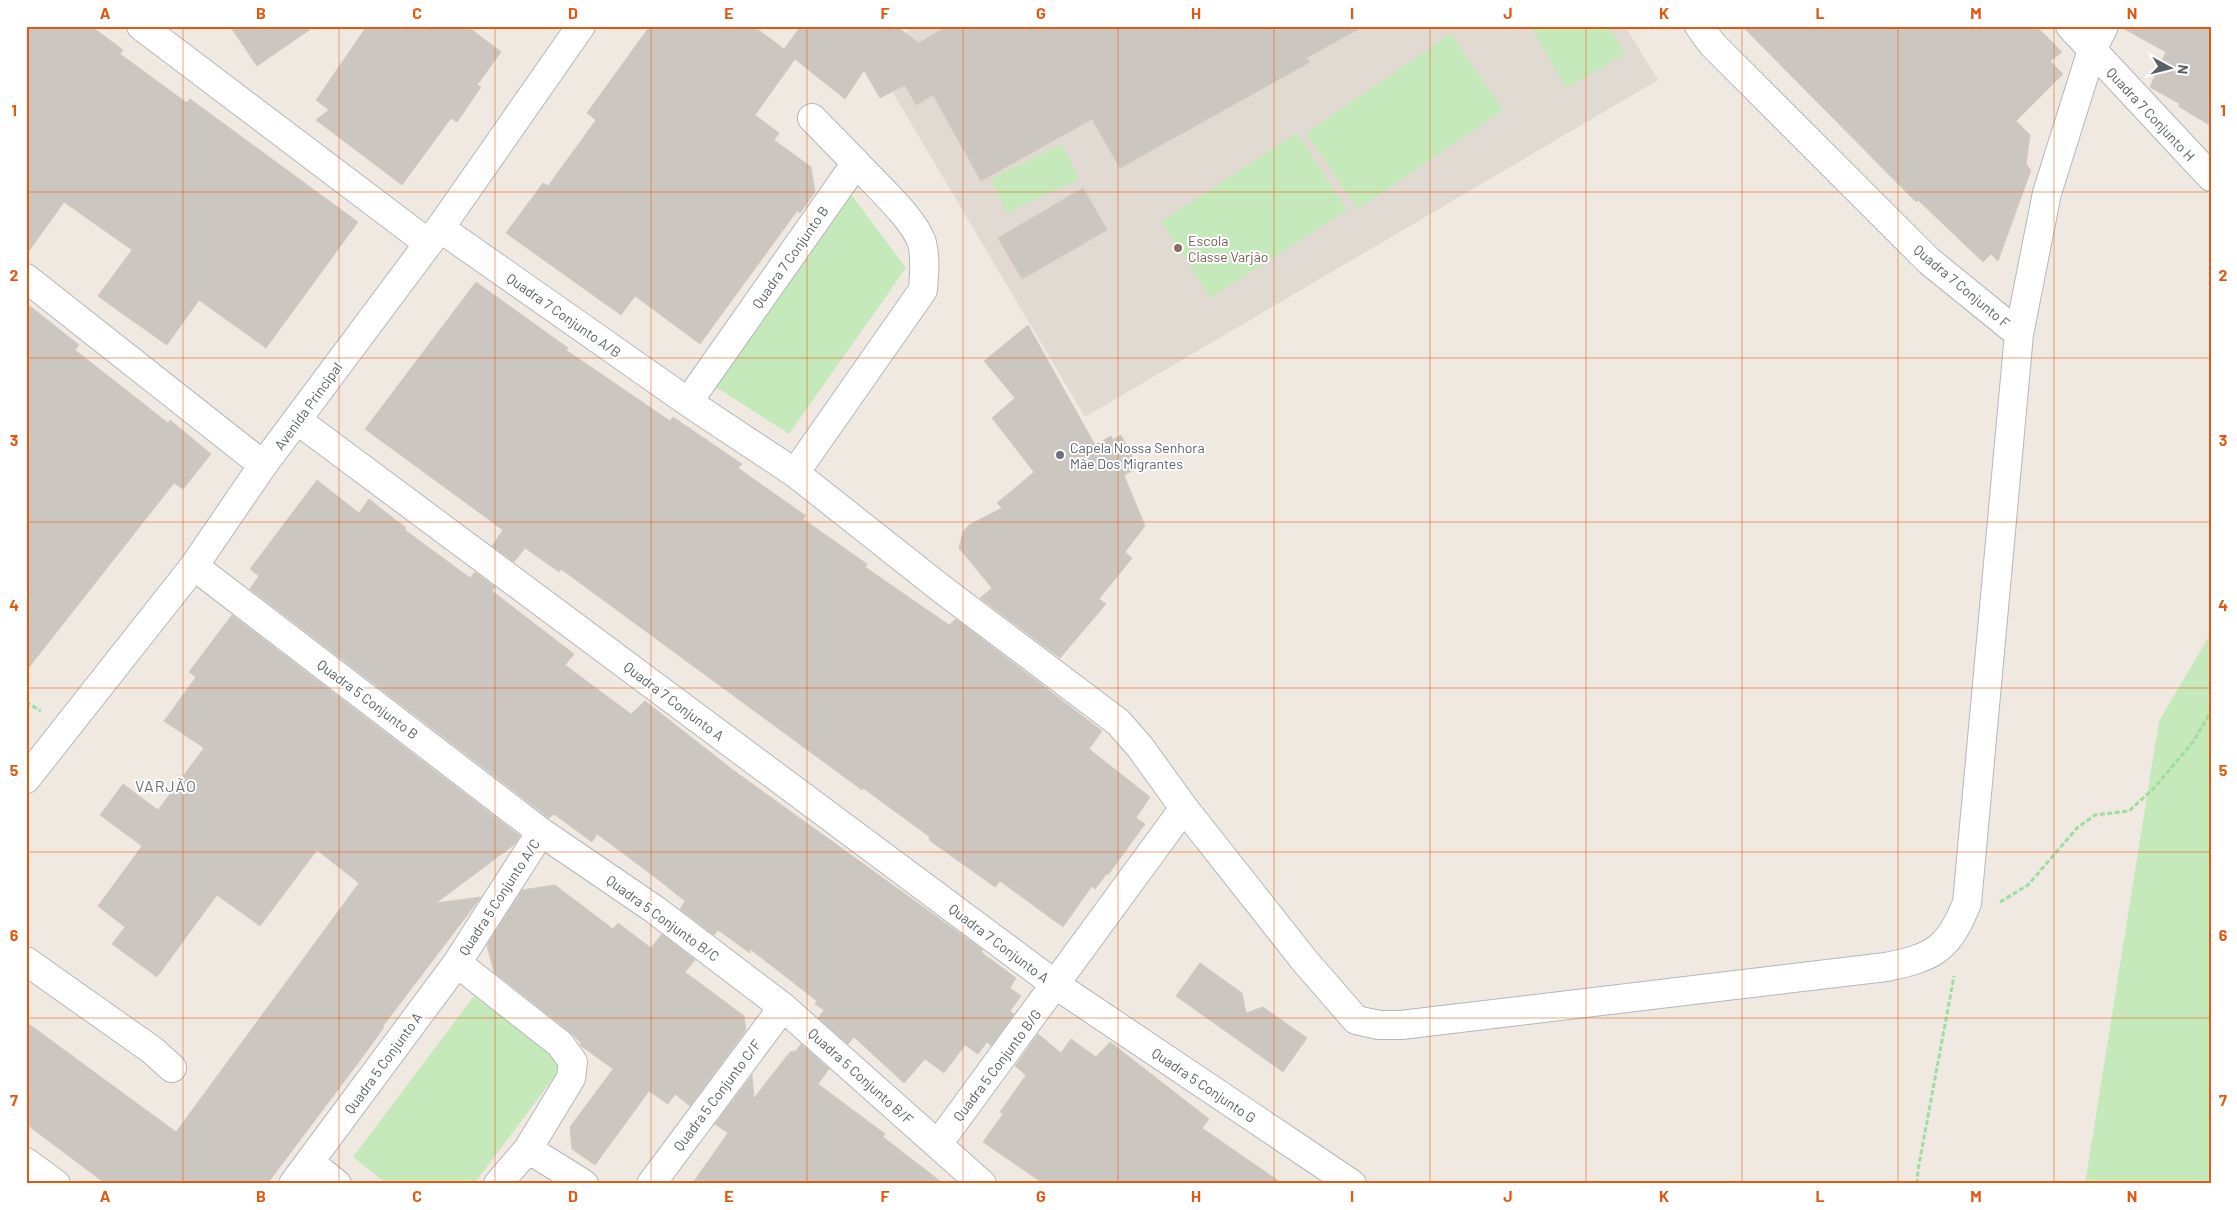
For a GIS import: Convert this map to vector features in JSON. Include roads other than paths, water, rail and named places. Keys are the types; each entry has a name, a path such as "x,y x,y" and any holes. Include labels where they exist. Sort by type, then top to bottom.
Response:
{"street":[{"name":"Quadra 7 Conjunto A/B","path":"141,26 434,236 688,402"},
{"name":"Avenida Principal","path":"26,779 194,566 263,466 434,236 581,26"},
{"name":"Quadra 7 Conjunto F","path":"1699,26 1712,44 1929,261 2019,334 2047,193 2098,38"},
{"path":"2070,26 2098,38"},
{"name":"Quadra 7 Conjunto H","path":"2098,38 2211,177"},
{"path":"795,473 923,290 925,262 922,244 916,228 812,118"},
{"name":"Quadra 7 Conjunto B","path":"688,402 856,163"},
{"path":"26,278 263,466"},
{"path":"688,402 795,473 943,590 1118,722 1140,747 1184,808 1304,960 1356,1020 1401,1025 1886,967 1915,961 1942,947 1956,930 1967,903 2019,334"},
{"name":"Quadra 7 Conjunto A","path":"297,420 1056,986 1184,808"},
{"name":"Quadra 5 Conjunto B","path":"194,566 541,832"},
{"name":"Quadra 5 Conjunto A/C","path":"457,963 541,832"},
{"name":"Quadra 5 Conjunto B/C","path":"541,832 654,909 783,1007"},
{"path":"26,961 152,1050 172,1068"},
{"path":"457,963 560,1044 573,1062 571,1078 528,1149 498,1184"},
{"name":"Quadra 5 Conjunto A","path":"293,1184 457,963"},
{"name":"Quadra 5 Conjunto B/G","path":"938,1144 1056,986"},
{"name":"Quadra 5 Conjunto G","path":"1056,986 1352,1184"},
{"name":"Quadra 5 Conjunto B/F","path":"783,1007 982,1184"},
{"name":"Quadra 5 Conjunto C/F","path":"651,1184 783,1007"},
{"path":"528,1149 584,1184"},
{"path":"26,1162 56,1184"},
{"path":"310,1162 337,1184"}],"place":[{"name":"Escola Classe Varjão","path":"1178,248"},
{"name":"Capela Nossa Senhora Mãe Dos Migrantes","path":"1060,455"}],"district":[{"name":"VARJÃO","path":"166,785"}]}
